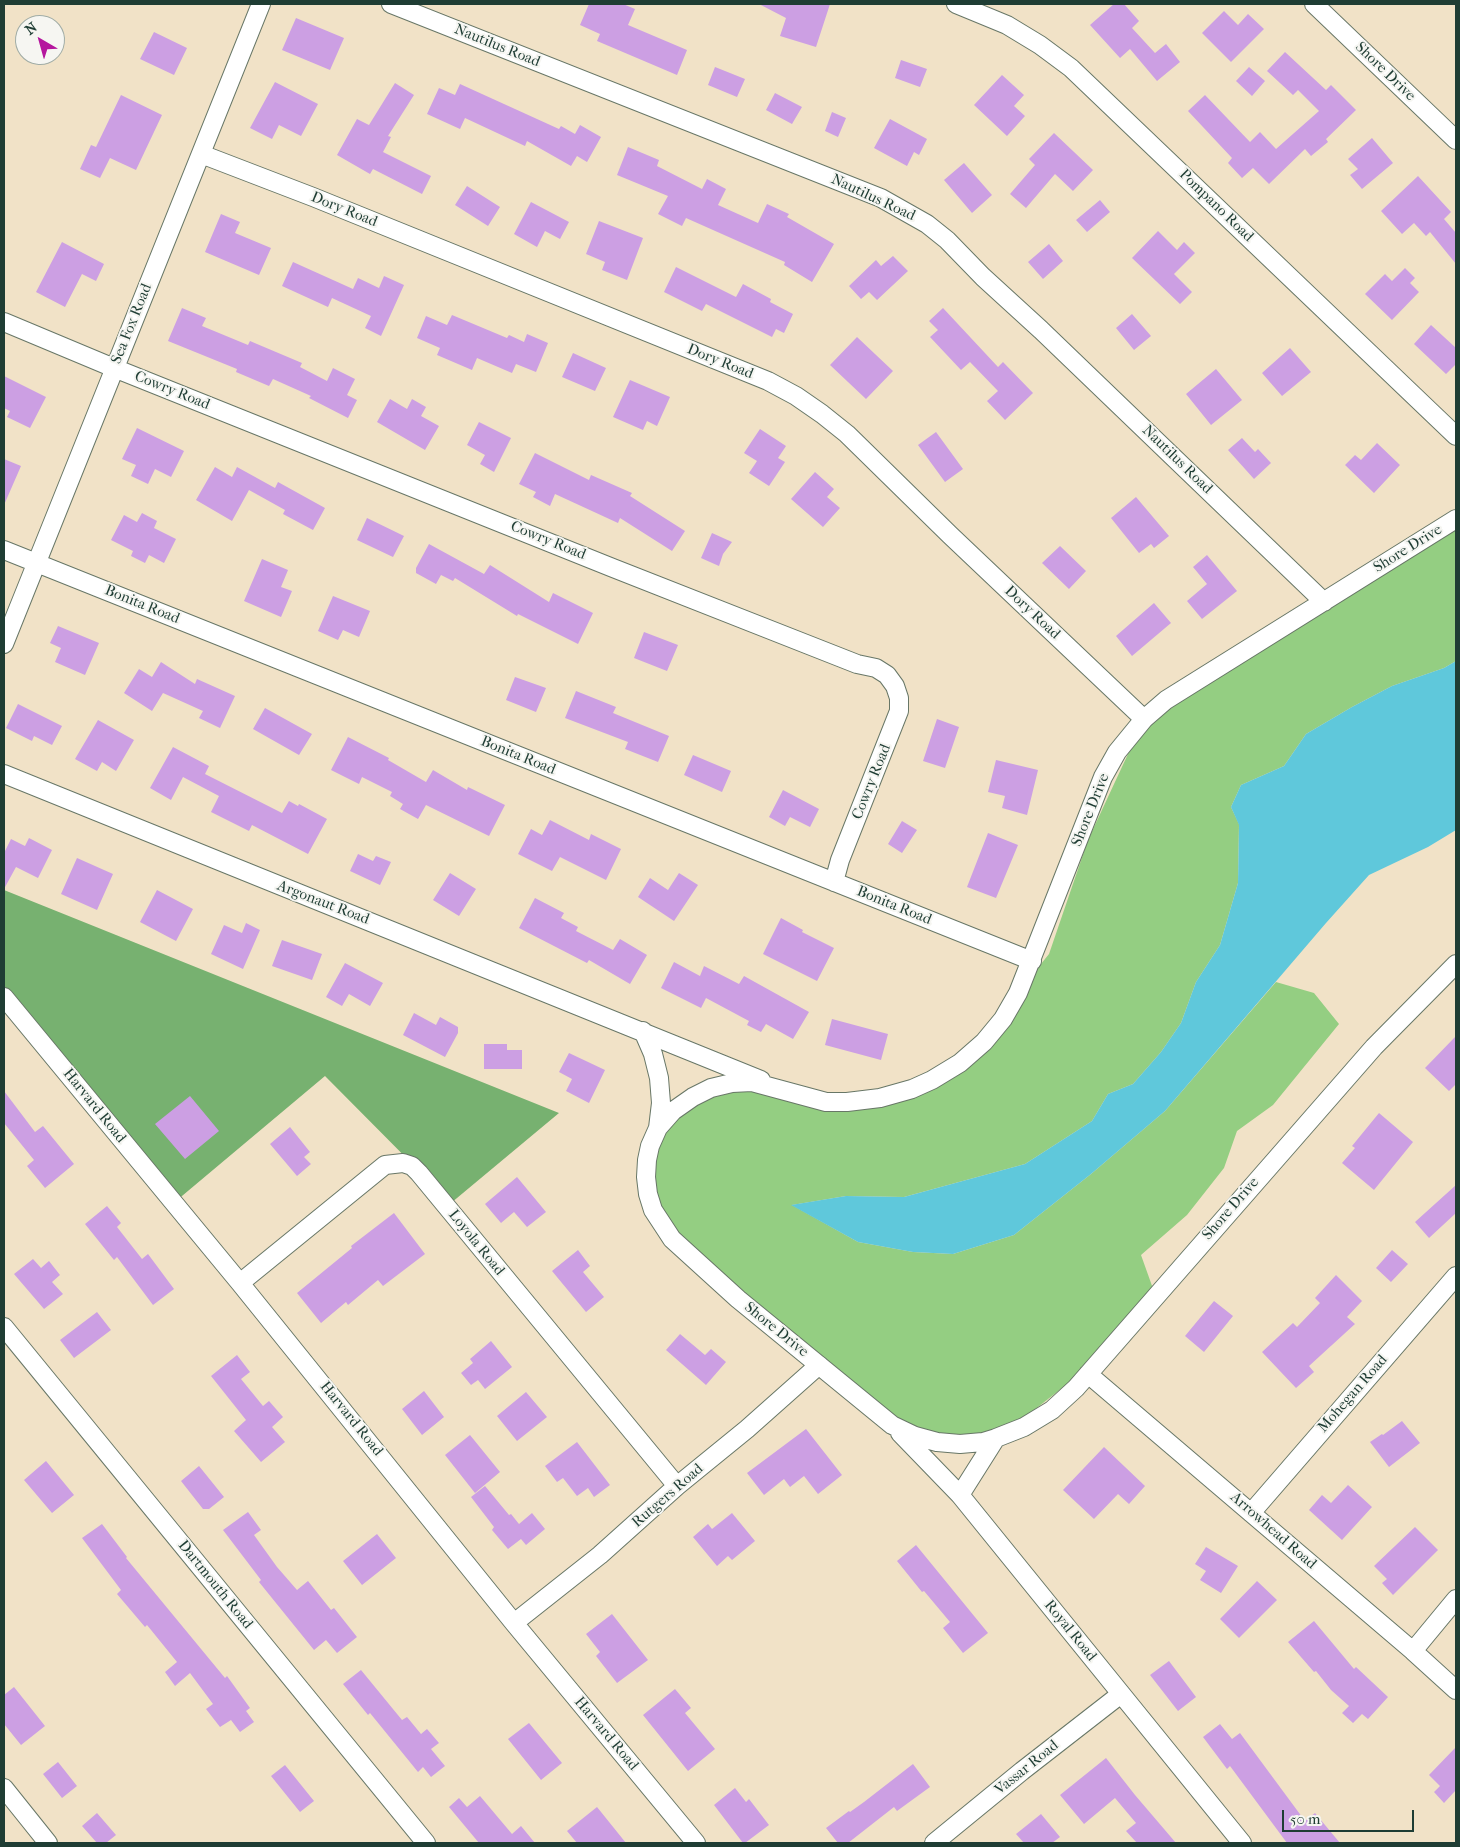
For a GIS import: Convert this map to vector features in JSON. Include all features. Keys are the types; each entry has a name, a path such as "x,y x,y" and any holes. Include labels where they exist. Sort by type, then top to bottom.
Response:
{"street":[{"name":"Sea Fox Road","path":"4,644 261,4"},
{"name":"Nautilus Road","path":"391,4 881,198 926,224 947,240 983,277 1041,330 1324,602"},
{"name":"Pompano Road","path":"956,4 1007,26 1040,45 1078,74 1456,436"},
{"name":"Shore Drive","path":"1314,4 1456,140"},
{"name":"Dory Road","path":"201,154 314,197 768,381 796,396 847,434 950,536 1144,719"},
{"name":"Cowry Road","path":"4,322 114,368 857,664 876,668 887,676 895,686 899,698 899,711 840,860 834,882"},
{"name":"Shore Drive","path":"658,1128 673,1111 693,1096 712,1088 732,1083 752,1082 826,1102 847,1102 880,1098 912,1090 960,1063 984,1042 1003,1019 1018,993 1103,777 1117,752 1144,719 1166,700 1456,519"},
{"name":"Bonita Road","path":"4,550 1032,960"},
{"name":"Argonaut Road","path":"4,774 643,1032"},
{"name":"Shore Drive","path":"643,1032 653,1054 659,1078 661,1103 658,1128 650,1146 646,1177 648,1194 653,1210 664,1229 672,1239 738,1299 892,1425 915,1436 937,1442 960,1444 982,1442 1024,1427 1052,1410 1076,1388 1374,1047 1456,964"},
{"name":"Harvard Road","path":"4,997 240,1283 514,1623 696,1843"},
{"name":"Shore Drive","path":"643,1032 782,1090"},
{"name":"Loyola Road","path":"240,1283 385,1165 403,1163 412,1166 419,1172 677,1486"},
{"name":"Mohegan Road","path":"1251,1513 1456,1276"},
{"name":"Dartmouth Road","path":"4,1327 426,1843"},
{"name":"Rutgers Road","path":"514,1623 600,1555 677,1486 747,1429 819,1365"},
{"name":"Arrowhead Road","path":"1088,1374 1413,1650 1456,1690"},
{"name":"Royal Road","path":"892,1425 960,1495 1242,1843"},
{"path":"960,1495 996,1438"},
{"path":"1413,1650 1456,1599"},
{"name":"Vassar Road","path":"934,1843 1121,1694"},
{"path":"4,1788 48,1843"}],"green space":[{"path":"1456,520 1456,661 1444,668 1392,686 1352,707 1306,734 1284,766 1241,785 1231,807 1239,824 1238,883 1220,945 1196,982 1181,1023 1161,1052 1133,1084 1108,1094 1092,1121 1025,1164 904,1197 846,1196 792,1205 858,1242 913,1252 953,1254 1014,1235 1091,1174 1165,1111 1276,982 1314,993 1339,1024 1273,1105 1237,1131 1224,1168 1187,1215 1141,1255 1156,1297 1113,1348 1001,1436 917,1440 657,1220 651,1150 665,1127 694,1102 747,1089 805,1102 950,1077 1049,954 1088,840 1141,726"},
{"path":"4,890 559,1113 451,1203 325,1076 176,1201 4,996"}],"water":[{"path":"1456,661 1456,830 1428,847 1369,875 1165,1111 1091,1174 1014,1235 953,1254 913,1252 858,1242 791,1205 846,1196 904,1197 1025,1164 1092,1121 1108,1094 1133,1084 1161,1052 1181,1023 1196,982 1220,945 1238,883 1239,825 1231,807 1241,785 1284,766 1306,734 1352,707 1392,686 1444,668"}],"building":[{"path":"589,4 623,4 635,9 628,25 687,50 677,75 597,41 600,34 580,25"},
{"path":"759,4 830,4 816,47 780,36 786,18"},
{"path":"1114,4 1124,4 1139,21 1132,28 1155,53 1166,44 1180,62 1157,81 1130,49 1120,58 1090,25"},
{"path":"1224,11 1238,25 1248,14 1264,29 1231,62 1202,33"},
{"path":"296,18 344,38 330,70 282,50"},
{"path":"154,32 187,48 174,75 140,59"},
{"path":"1285,52 1326,90 1331,85 1356,110 1326,139 1328,142 1311,156 1305,149 1269,184 1253,168 1242,178 1228,163 1232,158 1188,111 1205,95 1250,142 1260,132 1276,149 1319,111 1298,90 1293,95 1267,71"},
{"path":"901,60 927,69 920,87 895,78"},
{"path":"715,67 745,79 737,97 708,85"},
{"path":"1249,67 1265,81 1252,96 1236,81"},
{"path":"1002,75 1024,95 1014,106 1025,116 1007,136 974,105"},
{"path":"275,82 318,104 301,136 279,125 272,139 250,128"},
{"path":"395,83 414,95 388,136 391,137 383,152 431,176 422,194 373,169 370,174 337,155 357,119 369,125"},
{"path":"460,84 559,129 561,126 575,134 580,125 601,137 587,162 577,156 571,166 527,141 525,146 465,118 460,129 427,114 439,88 455,95"},
{"path":"775,93 802,107 792,124 766,110"},
{"path":"121,95 162,115 136,170 110,158 100,178 80,169 91,145 96,147"},
{"path":"832,112 846,118 838,137 825,131"},
{"path":"890,119 927,139 919,155 914,152 907,166 874,148"},
{"path":"1054,133 1093,170 1073,191 1055,174 1026,208 1010,194 1035,165 1029,159"},
{"path":"1372,138 1393,163 1362,189 1350,175 1358,169 1348,159"},
{"path":"628,147 659,160 657,166 702,189 707,179 726,189 718,205 758,223 767,204 789,214 787,217 834,244 812,282 784,265 785,262 686,218 682,226 658,214 668,196 617,175"},
{"path":"964,163 992,195 972,213 944,180"},
{"path":"1418,176 1451,212 1444,219 1456,233 1456,264 1430,232 1426,236 1414,223 1402,234 1381,211"},
{"path":"467,186 500,207 488,226 455,205"},
{"path":"1100,200 1110,212 1087,232 1076,220"},
{"path":"531,202 569,222 560,239 545,231 537,247 514,234"},
{"path":"221,214 240,222 235,233 271,248 259,275 205,252"},
{"path":"599,221 643,238 627,280 602,270 605,262 586,254"},
{"path":"1158,231 1177,250 1184,242 1195,253 1174,274 1192,292 1180,304 1132,258"},
{"path":"62,242 104,264 96,281 82,274 65,307 36,292"},
{"path":"1049,244 1063,261 1043,279 1028,262"},
{"path":"893,256 908,271 877,300 869,292 861,299 849,286 876,260 881,266"},
{"path":"293,262 353,289 358,278 379,288 384,276 404,285 381,336 365,328 371,316 332,298 328,307 282,286"},
{"path":"676,267 736,297 743,284 771,299 770,302 793,314 784,333 776,329 772,337 706,304 702,311 664,292"},
{"path":"1405,268 1415,278 1410,283 1419,292 1392,320 1365,294 1385,274 1392,281"},
{"path":"182,308 206,318 202,326 248,345 250,341 302,363 300,367 327,381 333,368 355,379 347,395 357,400 348,418 309,398 311,396 273,379 269,386 236,372 237,369 168,341"},
{"path":"943,308 998,367 1003,362 1033,393 1005,420 987,401 998,391 970,362 961,370 930,337 938,330 929,321"},
{"path":"1132,314 1151,336 1134,350 1116,328"},
{"path":"452,315 507,338 509,335 524,342 527,334 548,343 536,372 516,364 512,373 477,358 472,370 437,355 440,348 417,338 426,316 447,325"},
{"path":"1431,325 1456,348 1456,364 1446,374 1414,344"},
{"path":"857,337 893,371 866,399 830,365"},
{"path":"1290,348 1311,372 1282,396 1262,373"},
{"path":"573,353 606,368 595,391 562,377"},
{"path":"1216,369 1242,400 1211,425 1186,394"},
{"path":"4,376 46,397 30,428 7,417 10,411 4,408"},
{"path":"630,380 670,397 657,426 647,421 643,430 613,417"},
{"path":"390,399 407,409 412,399 426,407 421,416 439,426 425,450 377,422"},
{"path":"479,422 511,438 494,472 480,464 485,455 467,445"},
{"path":"137,428 184,451 171,477 155,469 148,484 131,476 136,465 122,459"},
{"path":"760,429 786,446 778,458 785,462 769,486 749,473 757,461 744,453"},
{"path":"936,432 963,469 945,482 918,445"},
{"path":"1242,438 1255,452 1258,449 1271,463 1254,479 1228,450"},
{"path":"1377,443 1400,465 1374,493 1345,465 1355,455 1361,460"},
{"path":"535,453 589,480 591,475 632,493 630,496 685,531 672,551 620,518 618,523 555,494 550,506 533,497 536,492 519,484"},
{"path":"4,459 21,466 4,505"},
{"path":"215,467 232,477 237,467 275,488 278,482 325,508 313,530 283,514 285,510 249,490 232,521 196,500"},
{"path":"815,472 834,489 827,497 840,508 823,527 791,499"},
{"path":"1136,497 1169,536 1154,548 1151,544 1139,553 1111,518"},
{"path":"142,513 157,521 154,528 176,539 164,563 149,555 145,563 131,556 133,551 111,540 124,515 137,522"},
{"path":"367,518 404,536 393,557 357,540"},
{"path":"712,533 732,542 723,554 719,566 701,558"},
{"path":"429,544 484,574 490,565 549,602 553,593 593,613 578,644 518,614 517,616 455,578 453,581 441,575 436,584 416,573 416,568"},
{"path":"1060,546 1086,571 1069,589 1042,563"},
{"path":"1207,555 1237,591 1202,619 1187,601 1207,584 1193,567"},
{"path":"262,559 288,570 281,587 292,591 281,617 244,601"},
{"path":"333,596 370,611 359,637 343,630 338,640 318,631"},
{"path":"1154,603 1171,623 1132,656 1116,636"},
{"path":"58,626 99,643 85,675 55,662 61,648 50,643"},
{"path":"644,632 678,645 667,671 634,658"},
{"path":"161,662 195,684 197,679 235,696 220,728 199,718 203,711 163,693 152,711 124,693 139,669 152,677"},
{"path":"515,677 546,688 536,712 506,700"},
{"path":"576,691 616,707 613,713 669,736 658,762 625,749 628,742 565,718"},
{"path":"18,704 62,726 52,745 34,736 32,741 6,728"},
{"path":"265,708 312,734 299,755 253,729"},
{"path":"937,719 959,727 945,768 923,761"},
{"path":"98,720 134,740 116,771 102,762 97,771 75,759"},
{"path":"348,737 389,758 388,760 426,782 433,770 467,790 468,787 505,805 489,836 426,805 418,819 400,809 403,804 390,796 392,792 362,777 359,784 331,770"},
{"path":"173,747 209,766 205,774 282,813 289,801 298,806 299,804 327,819 308,854 252,825 249,831 211,812 219,796 183,777 171,800 150,788"},
{"path":"693,755 731,771 722,792 684,775"},
{"path":"996,760 1038,770 1027,815 1002,808 1005,796 988,792"},
{"path":"783,790 819,809 810,827 790,817 785,826 769,817"},
{"path":"550,820 589,840 591,834 621,849 606,880 560,857 552,871 518,854 531,829 542,835"},
{"path":"902,821 917,830 902,853 888,844"},
{"path":"988,833 1018,845 996,898 967,887"},
{"path":"29,838 52,850 38,878 16,867 4,889 4,853 11,839 25,846"},
{"path":"358,854 373,861 376,856 391,862 380,885 350,871"},
{"path":"77,858 113,874 97,910 61,894"},
{"path":"450,873 476,889 459,916 433,900"},
{"path":"679,873 698,885 674,921 638,897 650,878 668,890"},
{"path":"157,890 193,909 176,941 140,922"},
{"path":"535,898 564,913 561,918 578,927 576,931 613,950 620,939 647,955 630,984 589,960 587,963 519,928"},
{"path":"781,918 803,930 802,932 834,948 817,981 763,954"},
{"path":"246,923 260,930 243,969 211,954 224,925 242,933"},
{"path":"282,940 322,954 312,980 272,966"},
{"path":"674,962 700,976 704,966 739,984 744,976 809,1012 793,1039 766,1024 761,1032 747,1025 749,1021 706,998 701,1008 661,988"},
{"path":"345,963 383,983 370,1006 349,994 342,1006 326,997"},
{"path":"414,1013 436,1025 440,1017 458,1027 458,1033 445,1057 403,1035"},
{"path":"832,1019 888,1034 881,1060 825,1045"},
{"path":"1456,1036 1456,1084 1449,1091 1425,1068"},
{"path":"484,1044 507,1044 507,1050 522,1050 522,1069 484,1069"},
{"path":"569,1053 605,1070 589,1103 566,1091 572,1079 559,1072"},
{"path":"4,1091 35,1132 43,1126 74,1164 45,1188 27,1166 34,1160 4,1123"},
{"path":"190,1096 219,1131 185,1159 155,1124"},
{"path":"1379,1113 1413,1142 1374,1190 1342,1163 1355,1148 1352,1146"},
{"path":"290,1127 310,1152 304,1157 311,1164 297,1176 270,1144"},
{"path":"517,1177 546,1212 527,1227 514,1212 501,1223 485,1204"},
{"path":"1456,1185 1456,1213 1429,1238 1415,1222"},
{"path":"107,1206 121,1223 117,1227 142,1259 148,1254 174,1289 153,1305 117,1257 114,1260 85,1224"},
{"path":"394,1213 425,1254 383,1286 378,1280 348,1305 346,1302 321,1323 297,1293 352,1248 351,1246"},
{"path":"578,1250 590,1266 583,1272 604,1297 586,1312 552,1271"},
{"path":"1392,1250 1408,1264 1391,1282 1376,1268"},
{"path":"33,1259 41,1268 49,1261 60,1275 52,1282 63,1294 44,1309 14,1274"},
{"path":"1336,1275 1362,1301 1347,1317 1355,1324 1309,1366 1314,1372 1296,1388 1262,1352 1293,1323 1297,1327 1320,1303 1315,1298"},
{"path":"1214,1301 1233,1316 1204,1352 1185,1336"},
{"path":"97,1312 111,1330 74,1358 60,1340"},
{"path":"680,1334 705,1355 711,1349 726,1362 706,1385 666,1350"},
{"path":"491,1341 512,1367 485,1389 478,1380 471,1385 461,1373 473,1363 470,1359"},
{"path":"237,1355 250,1372 241,1379 263,1406 269,1401 283,1417 272,1427 285,1442 261,1462 234,1431 246,1420 211,1376"},
{"path":"424,1391 444,1417 422,1435 402,1409"},
{"path":"526,1392 547,1417 517,1441 497,1416"},
{"path":"1402,1421 1420,1443 1389,1467 1370,1442"},
{"path":"806,1429 842,1475 818,1494 804,1476 790,1487 784,1479 764,1495 747,1473"},
{"path":"470,1435 500,1472 475,1493 445,1455"},
{"path":"577,1442 610,1485 594,1497 588,1488 577,1496 563,1478 557,1482 545,1466"},
{"path":"1104,1447 1145,1486 1129,1504 1118,1494 1094,1519 1063,1490"},
{"path":"46,1461 74,1495 52,1513 24,1480"},
{"path":"199,1466 224,1497 209,1509 203,1509 181,1481"},
{"path":"1348,1485 1372,1507 1342,1540 1309,1510 1322,1495 1331,1503"},
{"path":"485,1486 519,1524 532,1513 545,1529 526,1545 521,1539 508,1549 492,1530 494,1527 471,1497"},
{"path":"248,1512 261,1530 254,1535 277,1567 297,1590 308,1581 331,1610 334,1608 357,1637 337,1653 326,1640 314,1650 259,1582 261,1580 223,1530"},
{"path":"732,1513 755,1541 732,1560 728,1556 717,1566 693,1537 708,1524 712,1529"},
{"path":"102,1524 126,1558 225,1678 227,1676 250,1708 246,1711 254,1722 240,1732 231,1720 220,1727 206,1709 213,1704 190,1673 175,1686 165,1672 177,1662 147,1625 145,1627 117,1594 121,1590 82,1538"},
{"path":"1415,1527 1438,1550 1393,1595 1382,1583 1387,1579 1374,1566"},
{"path":"377,1534 396,1558 362,1585 343,1561"},
{"path":"916,1545 988,1633 963,1653 943,1628 950,1622 897,1561"},
{"path":"1206,1547 1238,1566 1221,1593 1200,1580 1206,1571 1195,1564"},
{"path":"1257,1581 1277,1600 1239,1638 1220,1619"},
{"path":"612,1614 648,1660 617,1683 596,1656 600,1652 586,1634"},
{"path":"1314,1621 1354,1669 1356,1667 1388,1697 1368,1719 1362,1714 1353,1723 1342,1713 1349,1706 1331,1690 1316,1671 1314,1672 1288,1642"},
{"path":"1169,1661 1196,1697 1178,1711 1150,1675"},
{"path":"361,1670 402,1720 407,1717 421,1734 427,1729 439,1743 431,1749 445,1766 431,1777 423,1767 418,1772 370,1713 368,1715 343,1684"},
{"path":"14,1687 45,1726 21,1745 4,1724 4,1695"},
{"path":"675,1689 691,1708 685,1713 715,1749 688,1771 643,1715"},
{"path":"529,1723 562,1763 541,1780 508,1739"},
{"path":"1220,1724 1232,1739 1240,1733 1305,1821 1315,1813 1340,1843 1287,1843 1230,1766 1227,1769 1203,1737"},
{"path":"1456,1747 1456,1790 1444,1803 1434,1792 1440,1786 1429,1775"},
{"path":"1106,1758 1176,1843 1137,1843 1126,1831 1136,1823 1115,1798 1084,1824 1060,1795"},
{"path":"58,1762 77,1786 62,1798 43,1774"},
{"path":"913,1764 930,1787 897,1811 894,1807 848,1843 838,1843 826,1828 864,1802"},
{"path":"285,1765 314,1801 300,1812 271,1776"},
{"path":"735,1788 746,1802 749,1799 769,1825 745,1843 743,1843 714,1805"},
{"path":"480,1796 512,1834 521,1826 535,1843 479,1843 449,1807 459,1798 467,1807"},
{"path":"597,1807 626,1843 577,1843 567,1831"},
{"path":"97,1813 116,1835 106,1843 97,1843 82,1826"},
{"path":"1041,1814 1060,1837 1052,1843 1024,1843 1016,1834"}]}
